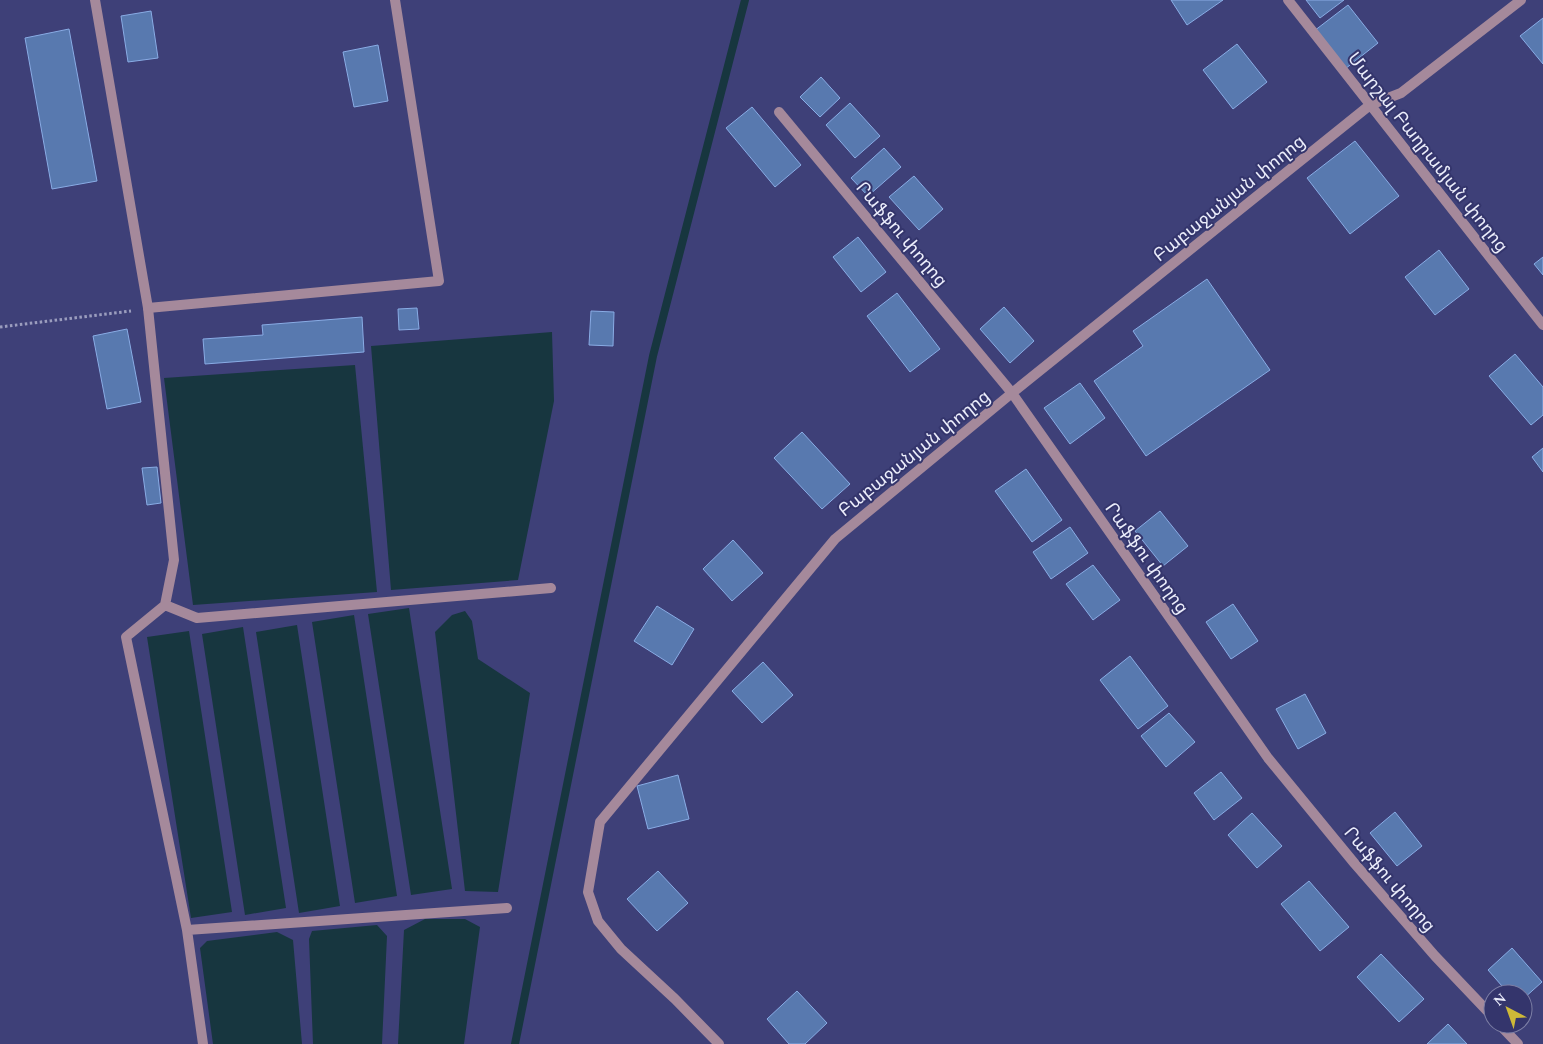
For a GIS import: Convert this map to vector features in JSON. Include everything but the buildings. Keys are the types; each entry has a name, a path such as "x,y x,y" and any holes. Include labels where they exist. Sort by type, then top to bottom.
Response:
{"street":[{"path":"95,0 148,308 174,560 165,605 126,637 187,930 202,1044"},
{"path":"148,308 439,281 395,0"},
{"name":"Մարշալ Բաղրամյան փողոց","path":"1288,0 1543,325"},
{"name":"Բաբաջանյան փողոց","path":"719,1044 675,999 621,949 598,921 588,892 600,822 836,539 1012,393 1370,105 1401,93 1521,0"},
{"name":"Րաֆֆու փողոց","path":"779,112 1012,393 1268,758 1361,872 1434,956 1483,1007"},
{"path":"165,605 197,618 551,588"},
{"path":"187,930 506,908"},
{"path":"1508,1034 1518,1044"}],"path":[{"path":"0,327 148,308"}],"water":[{"path":"552,332 554,401 518,580 391,590 371,346"},
{"path":"355,365 377,592 193,605 164,378"},
{"path":"409,608 452,889 411,895 368,614"},
{"path":"465,611 472,621 478,659 530,693 498,892 465,891 435,632 452,615"},
{"path":"354,615 397,896 355,903 312,622"},
{"path":"297,625 340,906 299,913 256,632"},
{"path":"243,627 286,908 245,915 202,634"},
{"path":"189,631 232,912 191,918 147,637"},
{"path":"425,919 465,919 480,927 464,1044 398,1044 404,930"},
{"path":"377,925 387,936 382,1044 313,1044 309,939 312,931"},
{"path":"277,932 293,940 302,1044 213,1044 200,948 207,941"}],"waterway":[{"path":"515,1044 653,356 745,0"}]}
